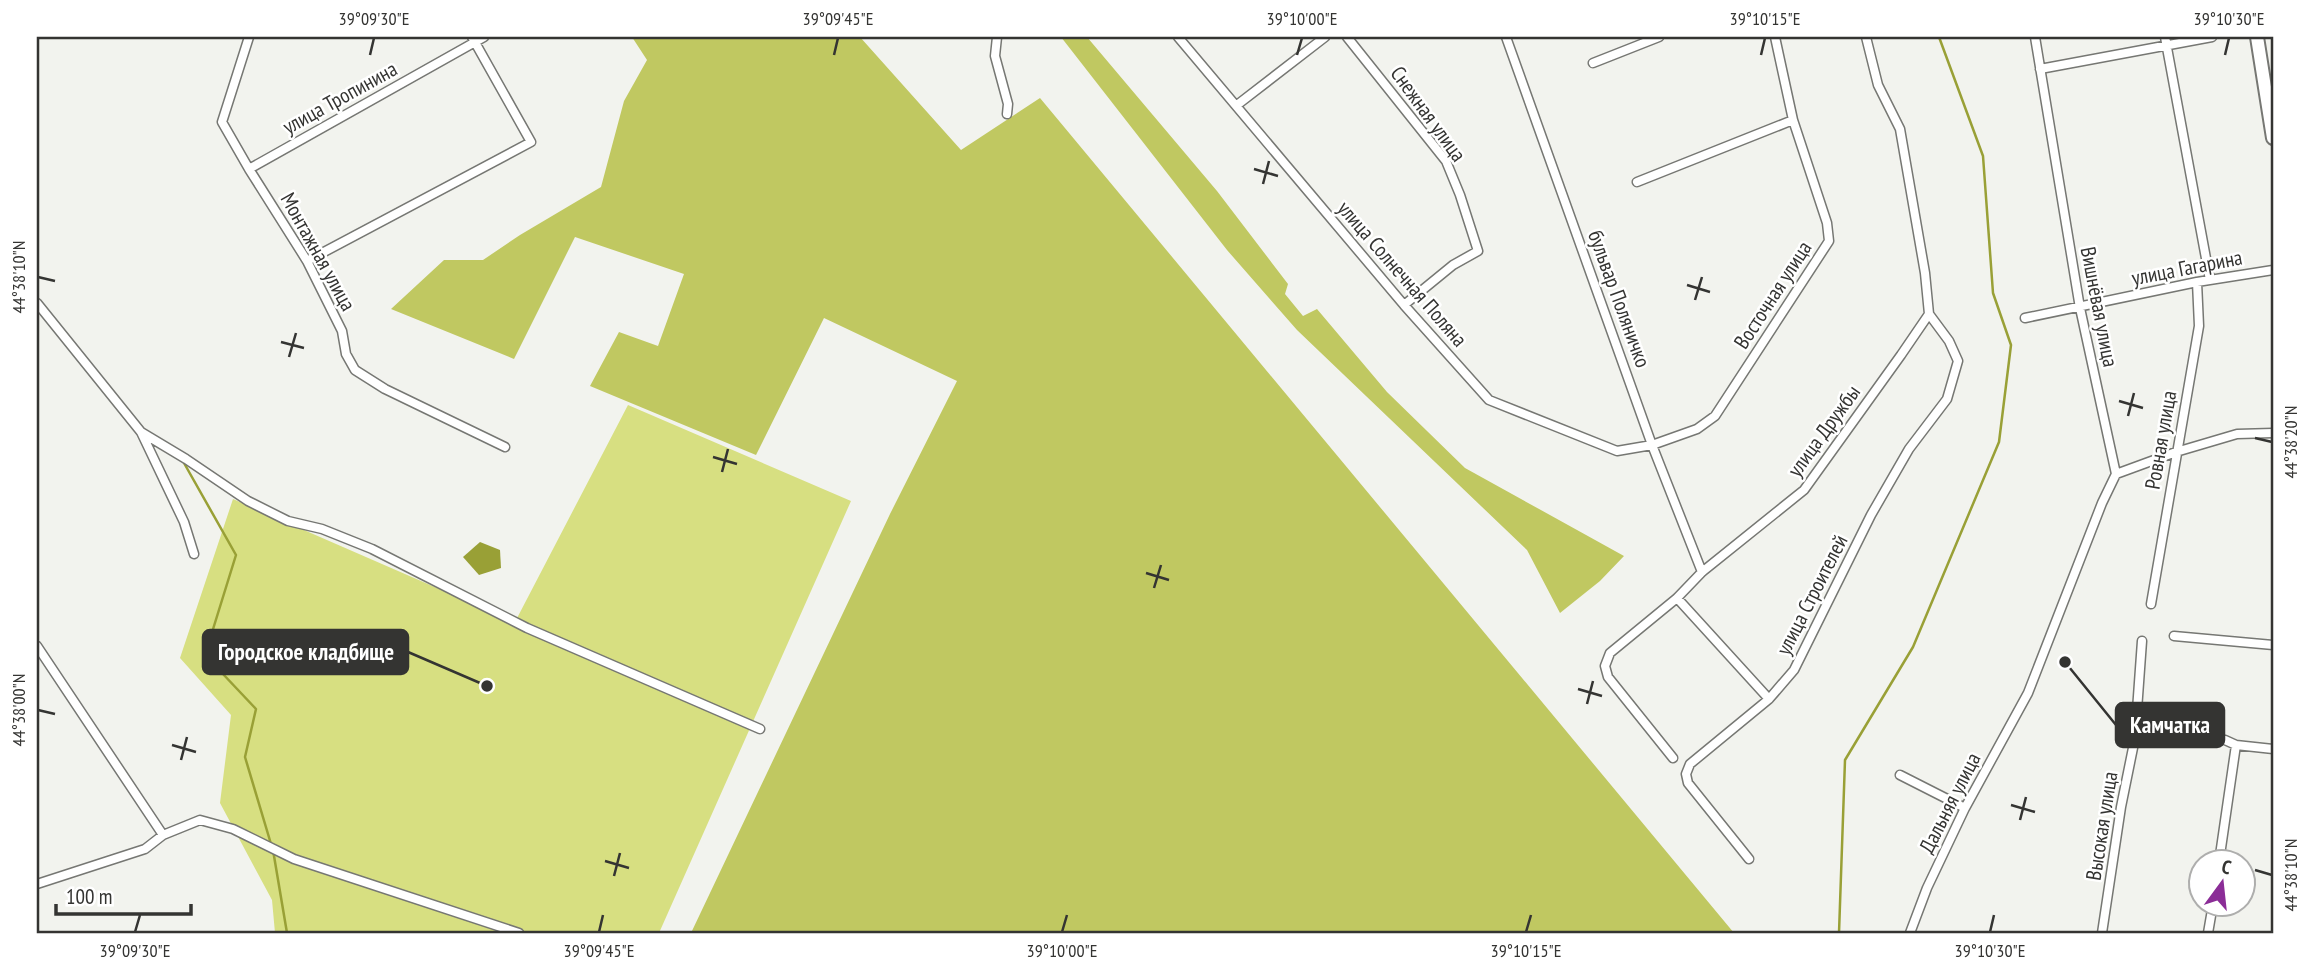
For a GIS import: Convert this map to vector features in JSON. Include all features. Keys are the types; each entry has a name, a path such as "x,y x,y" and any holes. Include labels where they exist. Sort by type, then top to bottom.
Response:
{"main road":[{"path":"2257,37 2273,138"}],"street":[{"name":"Монтажная улица","path":"248,37 222,122 307,261 342,331 346,354 355,370 385,389 505,447"},
{"name":"улица Тропинина","path":"249,169 474,40 484,37"},
{"path":"997,37 995,56 1008,104 1007,114"},
{"name":"улица Солнечная Поляна","path":"1178,37 1404,305 1489,400 1617,452 1652,445"},
{"path":"1237,105 1325,37"},
{"name":"Снежная улица","path":"1347,37 1446,161 1478,251 1453,265 1404,305"},
{"name":"бульвар Поляничко","path":"1506,37 1652,445 1702,572"},
{"path":"1593,63 1659,37"},
{"name":"Восточная улица","path":"1652,445 1697,429 1715,416 1829,241 1827,223 1793,120 1775,37"},
{"path":"1866,37 1878,85 1900,129 1926,272 1928,314"},
{"name":"Вишнёвая улица","path":"2035,37 2080,308 2116,474"},
{"path":"2040,69 2166,41 2211,37"},
{"path":"307,261 531,142 474,40"},
{"path":"2166,41 2210,280"},
{"path":"1637,182 1793,120"},
{"name":"улица Гагарина","path":"2025,318 2197,282 2273,270"},
{"name":"Ровная улица","path":"2151,604 2199,326 2197,282"},
{"path":"37,303 141,432 184,522 194,554"},
{"name":"улица Дружбы","path":"1673,758 1608,677 1605,666 1610,653 1677,598 1702,572 1804,489 1928,314"},
{"name":"улица Строителей","path":"1749,859 1688,783 1686,775 1690,764 1769,699 1794,670 1871,515 1909,449 1947,399 1958,361 1949,341 1928,314"},
{"path":"141,432 186,458 248,501 288,521 322,529 372,549 527,628 760,729"},
{"path":"2116,474 2237,434 2273,433"},
{"name":"Дальняя улица","path":"1910,933 1927,888 1965,808 2028,693 2102,503 2116,474"},
{"path":"1677,598 1769,699"},
{"path":"2174,636 2273,645"},
{"name":"Высокая улица","path":"2102,933 2121,807 2135,738 2141,642"},
{"path":"37,646 163,835"},
{"path":"2135,738 2152,732 2167,732 2273,749"},
{"path":"2221,848 2236,745"},
{"path":"1900,775 1965,808"},
{"path":"37,884 145,849 163,835 200,820 233,829 294,859 519,933"}],"shaded area":[{"path":"632,37 860,37 961,150 1040,98 1734,933 691,933 890,514 957,381 824,318 756,455 590,386 619,332 658,346 684,274 575,237 514,359 391,309 444,260 483,260 601,187 624,101 647,60"},
{"path":"1061,37 1087,37 1217,191 1288,284 1285,294 1303,316 1317,309 1387,392 1465,468 1624,556 1600,581 1560,613 1527,550 1297,330 1227,250"},
{"path":"628,405 851,501 659,933 275,933 272,900 220,803 231,715 180,658 233,499 515,622"},
{"path":"480,542 500,550 501,568 479,575 463,557"}],"waterway":[{"path":"1839,933 1845,760 1913,647 1999,442 2011,345 1993,293 1983,156 1939,37"},
{"path":"184,463 236,555 205,655 256,709 245,757 271,844"},
{"path":"273,850 287,933"}],"place":[{"name":"Камчатка","path":"2065,662"},
{"name":"Городское кладбище","path":"487,686"}]}
